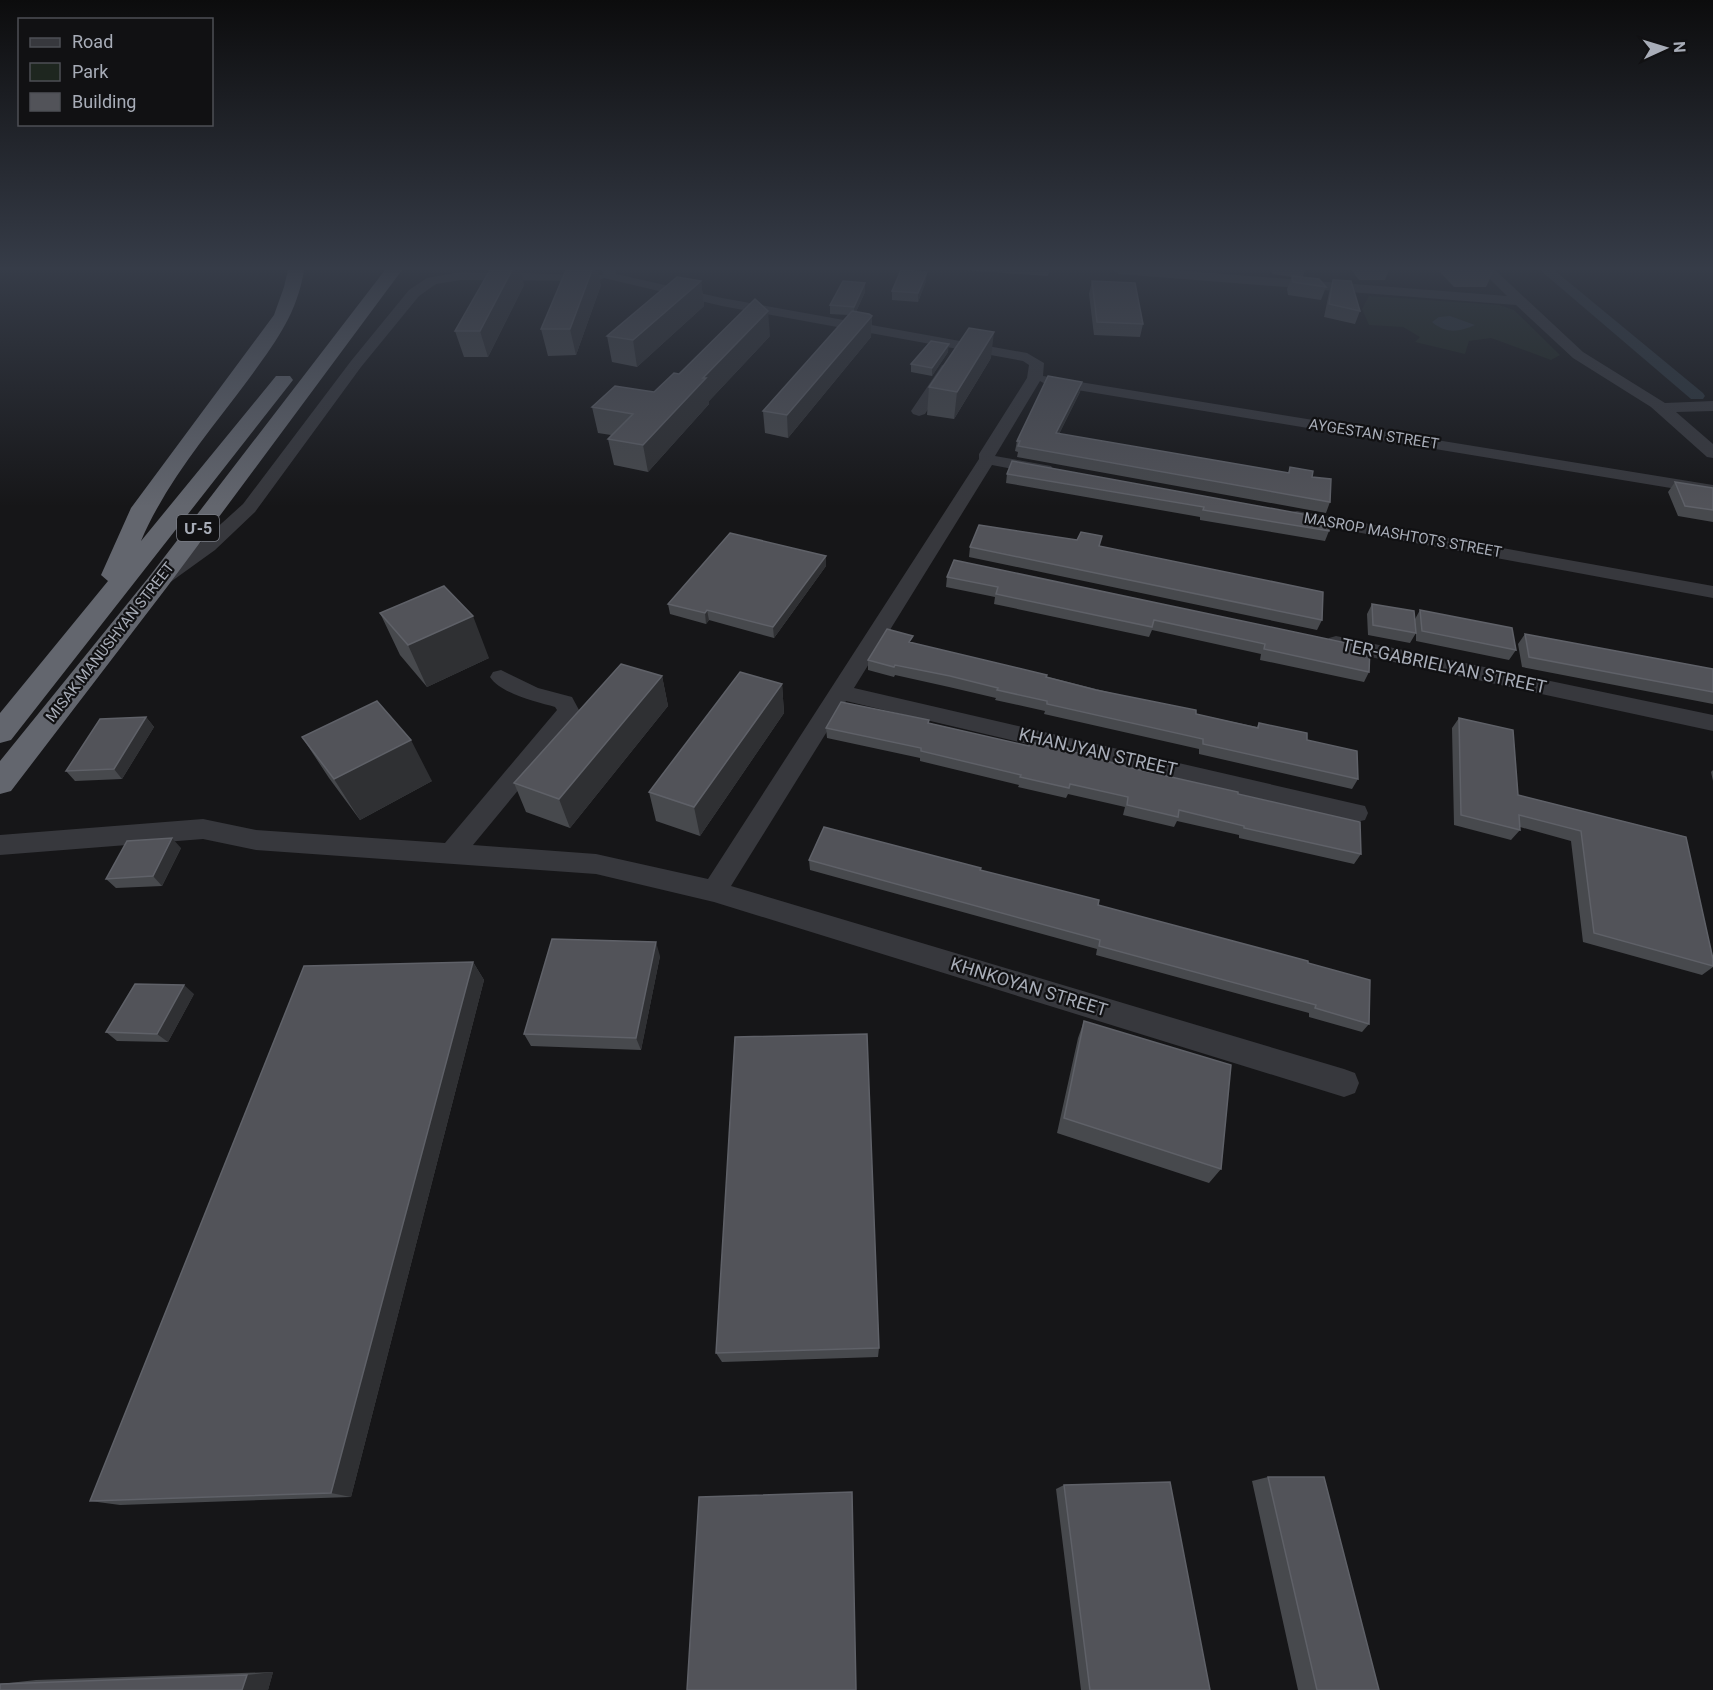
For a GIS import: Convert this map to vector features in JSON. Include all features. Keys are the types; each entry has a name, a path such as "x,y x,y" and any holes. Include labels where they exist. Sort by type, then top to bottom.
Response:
{"highway":[{"path":"99,612 142,508 261,349"},
{"name":"MISAK MANUSHYAN STREET","path":"0,733 308,349"},
{"name":"MISAK MANUSHYAN STREET","path":"0,783 158,582 334,349"}],"street":[{"path":"158,582 208,546 249,508 368,349"},
{"path":"919,411 960,349"},
{"path":"714,891 839,692 928,557 987,459 987,454 1035,378 1037,363 1027,357 984,349"},
{"path":"1571,349 1662,408 1713,453"},
{"name":"AYGESTAN STREET","path":"1035,378 1713,490"},
{"path":"1662,408 1713,406"},
{"path":"987,459 1069,474"},
{"name":"MASROP MASHTOTS STREET","path":"1280,513 1713,592"},
{"path":"928,557 951,562"},
{"name":"TER-GABRIELYAN STREET","path":"1314,639 1713,723"},
{"path":"451,854 536,750 564,720 568,710 564,702 531,693 501,677"},
{"name":"KHANJYAN STREET","path":"839,692 1356,813"},
{"name":"KHNKOYAN STREET","path":"0,845 203,829 256,840 597,864 714,891 1344,1083"}],"green space":[{"path":"1444,349 1467,349 1465,354"},
{"path":"1521,349 1554,349 1560,355 1551,360"}],"building":[{"path":"704,349 731,349 643,445 608,439 633,414 592,407 615,386 654,392 674,373 679,374"},
{"path":"818,349 844,349 787,415 763,411"},
{"path":"924,349 946,349 932,368 911,364"},
{"path":"955,349 984,349 957,392 929,387"},
{"path":"1048,376 1082,382 1056,433 1289,473 1290,467 1313,471 1312,477 1331,479 1330,502 1018,446 1020,441 1017,441"},
{"path":"1012,461 1330,519 1329,531 1203,510 1204,507 1007,474"},
{"path":"1675,482 1713,488 1713,510 1685,506"},
{"path":"979,525 1077,540 1081,532 1102,536 1099,546 1323,592 1322,620 970,547"},
{"path":"730,533 826,556 773,627 707,610 705,613 668,604"},
{"path":"954,560 1370,648 1369,672 1264,649 1265,644 1154,620 1152,627 996,594 998,587 947,577"},
{"path":"444,586 473,616 408,645 380,613"},
{"path":"1372,604 1414,611 1416,633 1373,625"},
{"path":"1420,610 1512,628 1516,650 1422,631"},
{"path":"887,629 913,636 909,642 1047,675 1046,677 1096,690 1196,710 1196,714 1258,728 1259,723 1307,733 1307,740 1357,751 1358,779 1203,744 1203,739 1047,704 1047,701 997,690 998,688 950,676 895,665 894,667 868,660"},
{"path":"1525,634 1713,669 1713,692 1529,657"},
{"path":"621,664 662,676 559,799 514,783"},
{"path":"740,672 782,684 694,807 649,792"},
{"path":"377,701 411,740 334,779 302,737"},
{"path":"841,702 929,720 928,723 1029,746 1030,742 1078,753 1131,768 1360,822 1361,854 1244,828 1244,826 1179,810 1178,817 1127,805 1128,797 1070,784 1069,788 1020,777 1021,775 921,751 921,748 826,728"},
{"path":"146,717 114,769 66,771 100,719"},
{"path":"1459,718 1513,730 1518,795 1686,837 1713,966 1594,933 1581,831 1519,815 1520,830 1461,815"},
{"path":"824,827 1099,900 1098,905 1308,961 1308,963 1370,980 1369,1024 1315,1008 1316,1005 1099,946 1100,940 809,860"},
{"path":"172,838 153,876 106,879 127,841"},
{"path":"552,939 656,942 636,1038 524,1034"},
{"path":"473,962 331,1493 90,1501 304,966"},
{"path":"135,984 184,985 157,1034 106,1032"},
{"path":"1084,1021 1231,1065 1221,1169 1064,1118"},
{"path":"867,1034 879,1348 716,1353 735,1037"},
{"path":"1268,1477 1324,1477 1379,1690 1317,1690"},
{"path":"1170,1482 1210,1690 1090,1690 1064,1485"},
{"path":"852,1492 856,1690 687,1690 699,1497"},
{"path":"247,1675 242,1690 0,1690 0,1684"}],"waterway":[{"path":"1641,349 1697,396"}]}
